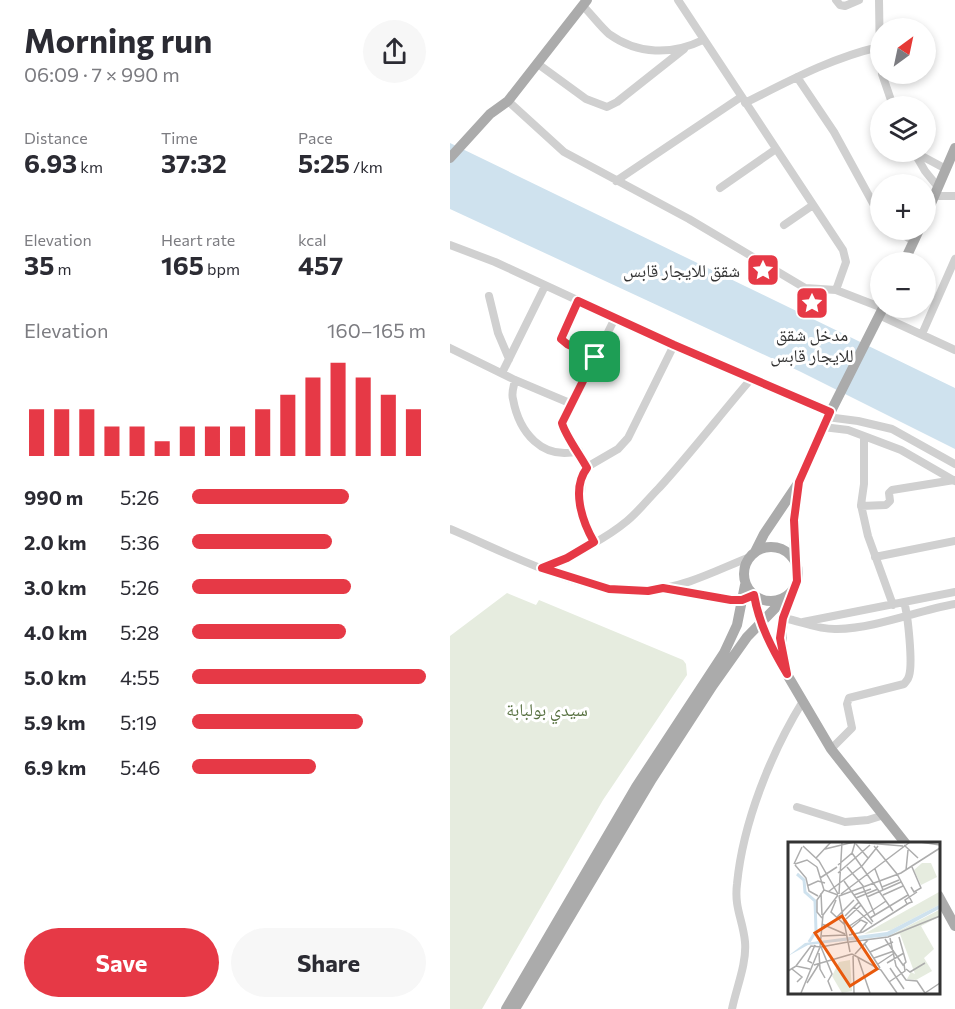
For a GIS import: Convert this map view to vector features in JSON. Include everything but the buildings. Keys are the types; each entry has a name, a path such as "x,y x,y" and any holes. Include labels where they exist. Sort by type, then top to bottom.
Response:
{"main road":[{"path":"450,158 490,114 508,101 585,3"},
{"path":"936,191 955,148"},
{"path":"908,252 913,241"},
{"path":"506,1009 636,787 724,652 737,625 745,585 744,573 752,554 799,482 877,318"},
{"path":"787,674 780,638 783,618 798,574 795,562 794,520 799,482"},
{"path":"752,554 769,547 777,548 790,555 795,562"},
{"path":"745,585 754,595 768,601 783,598 792,590"},
{"path":"515,1009 652,778 713,685 747,637 792,590"},
{"path":"754,595 761,622 775,654 831,749 904,842"},
{"path":"940,897 955,926"}],"street":[{"path":"678,0 845,257 844,268 836,290"},
{"path":"836,0 840,5 845,6 859,0"},
{"path":"879,0 879,18"},
{"path":"585,3 609,33 629,44 654,52 684,49"},
{"path":"538,64 586,99 607,107 617,102 684,49 703,40"},
{"path":"616,181 743,100 855,53 870,49"},
{"path":"797,77 844,148 870,197"},
{"path":"508,101 564,152 689,219 805,288 836,290 870,307"},
{"path":"720,188 776,150"},
{"path":"927,174 914,152 946,169"},
{"path":"936,191 955,196"},
{"path":"784,225 813,205"},
{"path":"450,245 495,262 674,345 716,362 829,415 848,430 901,450 954,481"},
{"path":"922,334 955,259"},
{"path":"502,373 544,286"},
{"path":"489,296 498,333 508,359"},
{"path":"578,301 561,339 595,357"},
{"path":"587,468 563,426 565,416 615,318"},
{"path":"891,318 955,350"},
{"path":"450,342 453,349 515,380 572,404"},
{"path":"594,542 580,511 581,483 587,468 622,445 674,345"},
{"path":"542,568 567,558 625,523 685,459 751,379"},
{"path":"515,380 512,397 522,424 533,442 559,453 579,451"},
{"path":"829,415 892,429 955,464"},
{"path":"864,436 864,484 861,506 875,558 893,605"},
{"path":"861,506 886,505 889,503 889,493 892,490 954,481"},
{"path":"450,529 542,568 609,589 648,591 663,588 700,578 752,554"},
{"path":"875,558 955,541"},
{"path":"663,588 731,600 742,600 754,595"},
{"path":"803,622 955,592"},
{"path":"831,749 852,729 847,704 849,698 904,684 908,680 910,671 908,615 904,602"},
{"path":"783,618 811,626 837,629 955,604"},
{"path":"732,1009 745,945 736,904 741,858 751,819 771,764 785,730 803,701"},
{"path":"797,807 845,822 868,820 884,815"}],"green space":[{"name":"سيدي بولبابة","path":"507,593 536,605 539,600 683,660 686,664 687,675 603,800 482,1009 450,1009 450,636"}],"water":[{"path":"450,143 955,388 955,449 799,371 450,209"}],"place":[{"name":"شقق للايجار قابس","path":"763,270"},
{"name":"مدخل شقق للايجار قابس","path":"812,303"}],"route":[{"path":"578,301 830,412 799,482 794,520 795,562 798,574 783,618 780,638 787,674 761,622 754,595 742,600 731,600 663,588 648,591 609,589 542,568 567,558 594,542 580,511 582,476 587,468 562,423 595,357 561,339 578,301"}]}
